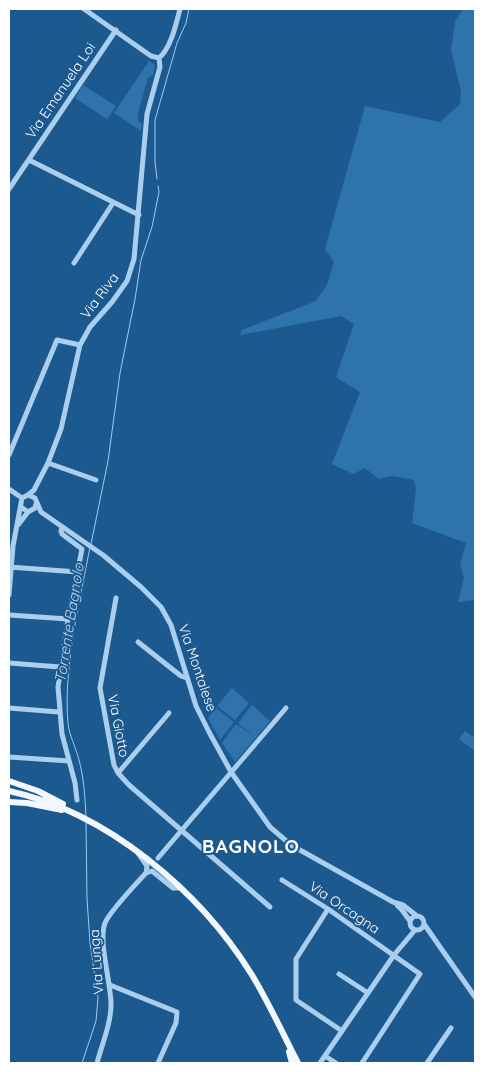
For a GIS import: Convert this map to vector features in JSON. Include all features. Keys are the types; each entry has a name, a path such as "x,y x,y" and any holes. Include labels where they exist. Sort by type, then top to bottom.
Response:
{"main road":[{"path":"9,781 47,795 61,802 76,814"},
{"path":"9,792 35,797 94,822 136,850 180,888 216,926 241,958 264,995 298,1063"},
{"path":"9,802 28,803 58,810 68,810"},
{"path":"287,1043 292,1063"}],"street":[{"path":"84,9 153,57 159,58 166,49 180,9"},
{"name":"Via Emanuela Loi","path":"9,189 116,30"},
{"name":"Via Riva","path":"36,501 39,483 61,428 80,344 90,327 112,302 127,280 134,259 147,114 160,67 159,58"},
{"path":"28,160 139,215"},
{"path":"74,262 113,203"},
{"path":"9,455 57,340 80,344"},
{"path":"48,463 96,480"},
{"name":"Via Riva","path":"28,495 39,483"},
{"path":"9,489 22,498"},
{"path":"9,596 10,567 21,507 20,502 22,498 28,495"},
{"name":"Via Montalese","path":"28,495 36,501 41,512 93,548 161,607 171,625 196,706 231,772 265,822 280,837 300,850 393,902 410,921 411,928 417,930"},
{"path":"16,527 28,512 35,508 36,501"},
{"path":"21,507 28,512"},
{"path":"62,527 62,534 82,549 68,619 58,687 62,734 75,783 76,800"},
{"path":"10,567 78,572"},
{"name":"Via Giotto","path":"116,598 100,688 114,765 118,773 129,785 270,907"},
{"path":"9,615 68,619"},
{"path":"138,642 181,676 187,678"},
{"path":"9,663 60,667"},
{"path":"9,708 59,712"},
{"path":"158,858 286,708"},
{"path":"118,773 169,714"},
{"path":"9,757 68,761"},
{"path":"136,850 147,866 146,873 152,871 173,888 180,888"},
{"name":"Via Lunga","path":"96,1063 110,1014 110,985 103,936 104,924 146,873"},
{"name":"Via Orcagna","path":"282,880 328,909 420,974 362,1063"},
{"name":"Via Montalese","path":"393,902 403,905 423,919 424,924 475,998"},
{"path":"328,909 296,959 296,1000 342,1031"},
{"path":"410,921 412,917 417,916"},
{"path":"320,1063 394,956 424,924"},
{"path":"417,930 433,936"},
{"path":"339,974 368,993"},
{"path":"110,985 177,1012 176,1023 158,1063"},
{"path":"427,1063 451,1028"},
{"path":"325,1056 336,1063"}],"shaded area":[{"path":"463,9 475,9 475,600 458,602 464,578 460,565 466,543 412,523 416,489 414,480 392,476 379,479 365,468 353,474 332,464 360,392 336,377 354,324 341,316 240,335 242,330 316,301 327,285 334,262 325,249 365,106 440,122 460,104 461,91 451,50 455,22"},
{"path":"149,61 155,65 153,75 148,78 139,109 138,120 142,125 141,131 114,113"},
{"path":"83,85 116,106 107,119 75,98"},
{"path":"232,688 249,703 235,720 217,706"},
{"path":"252,705 270,721 235,762 222,743 236,724 254,736 238,723"},
{"path":"216,708 234,722 220,740 208,718"},
{"path":"465,731 475,738 475,751 459,739"}],"waterway":[{"name":"Torrente Bagnolo","path":"157,179 155,120 177,43 186,23 189,9"},
{"name":"Torrente Bagnolo","path":"91,544 108,461 120,373 141,260 152,227 159,192 158,186"},
{"name":"Torrente Bagnolo","path":"86,817 82,774 69,728 67,702 73,635 90,547"},
{"name":"Torrente Bagnolo","path":"82,1063 96,1021 98,998 90,943 87,899 86,823"}],"district":[{"name":"BAGNOLO","path":"251,847"}]}
